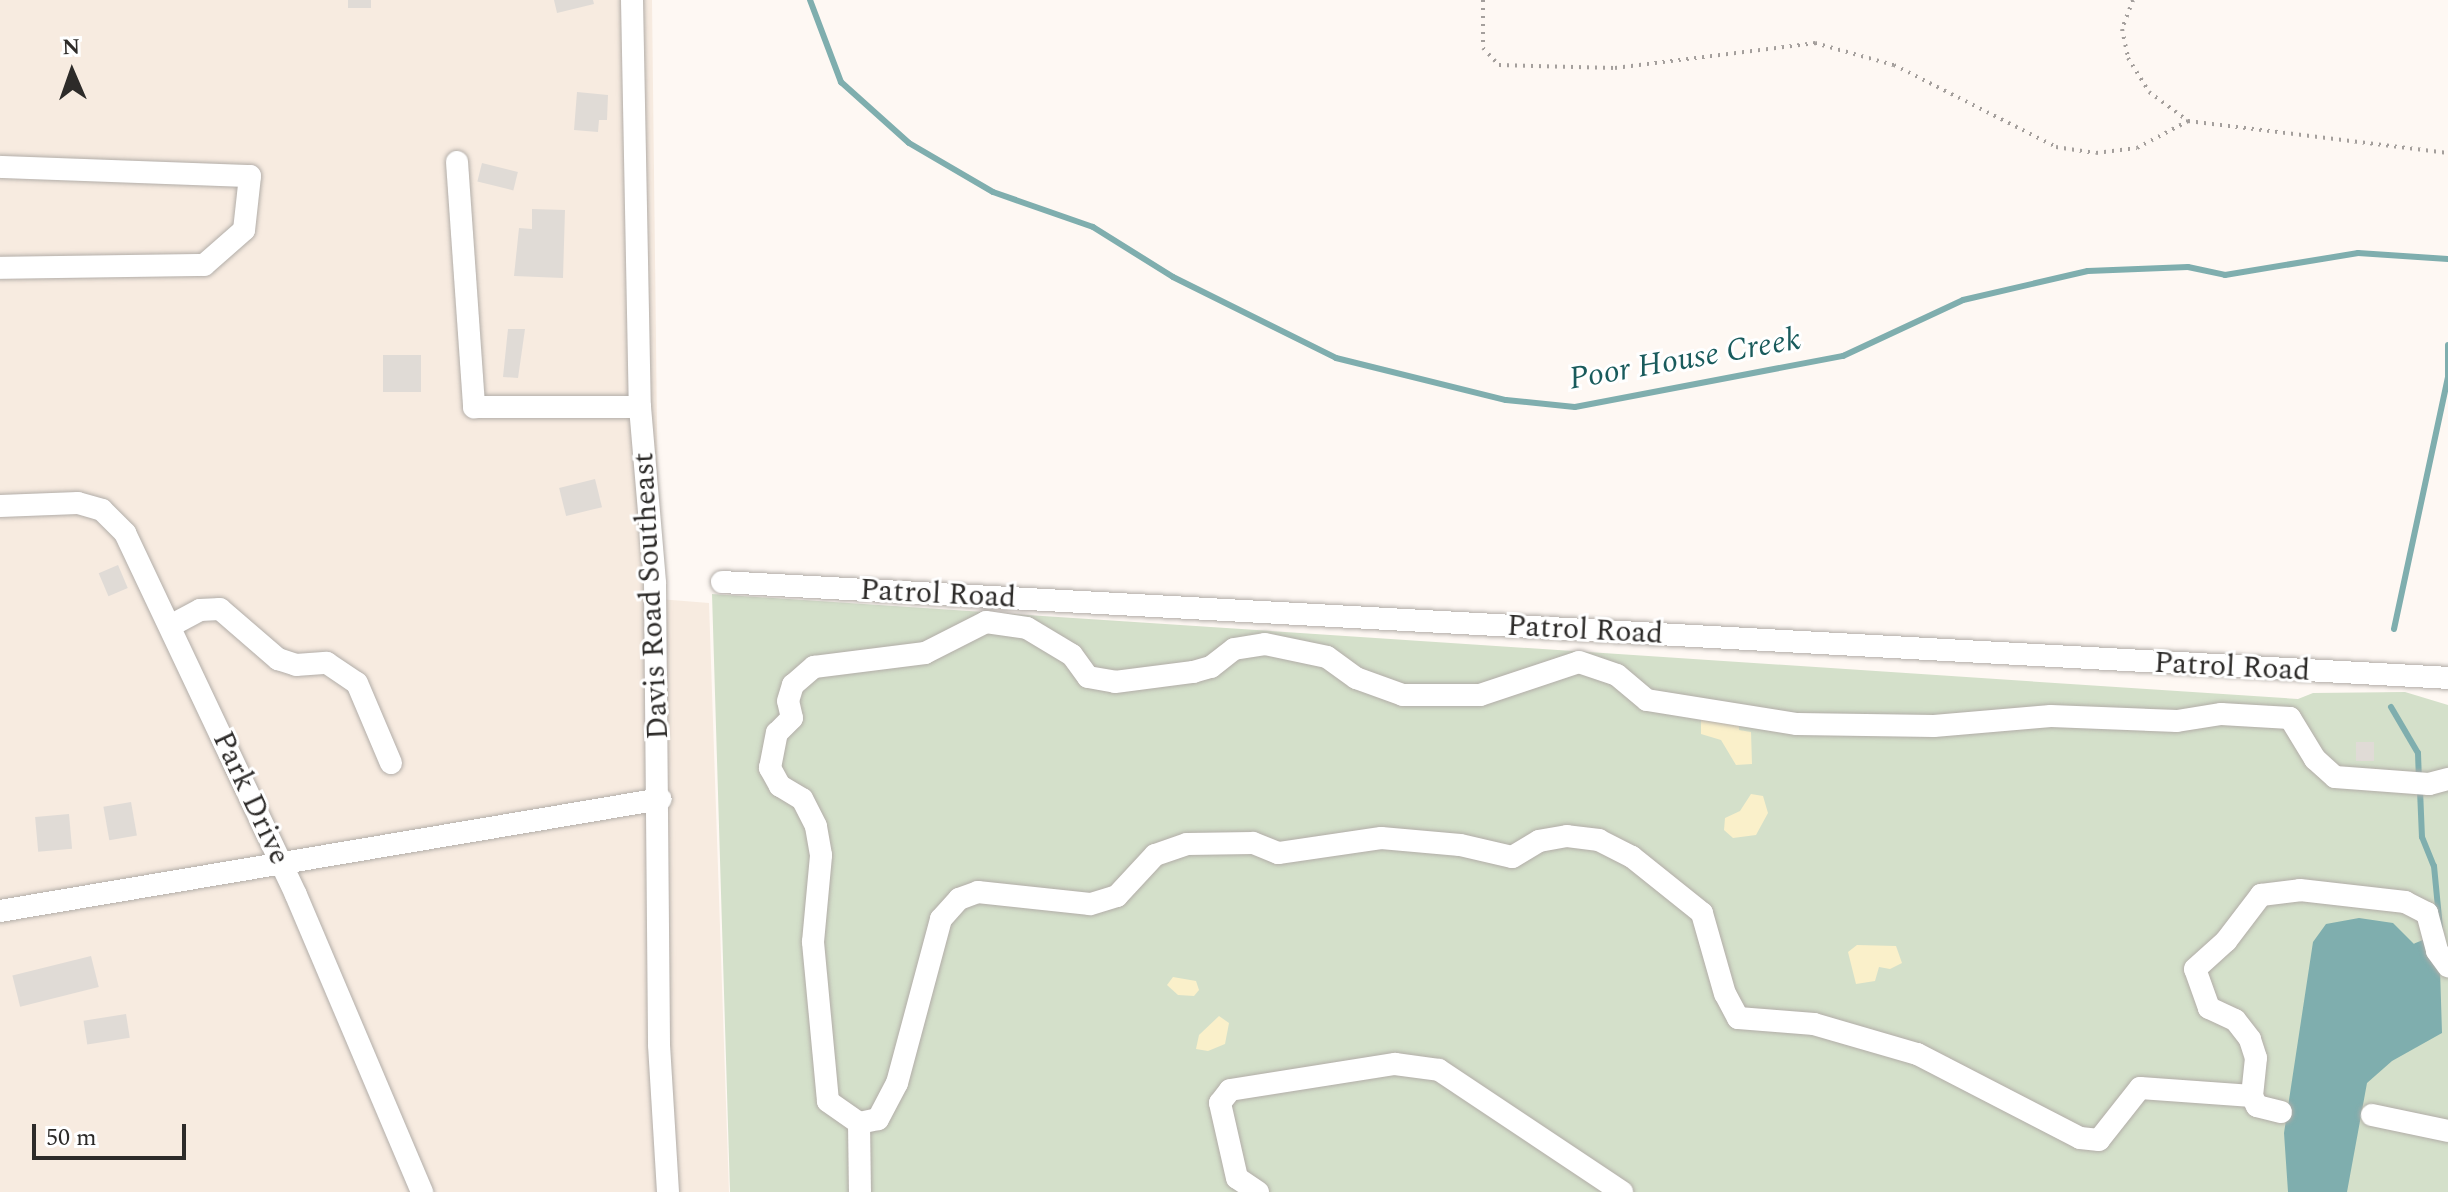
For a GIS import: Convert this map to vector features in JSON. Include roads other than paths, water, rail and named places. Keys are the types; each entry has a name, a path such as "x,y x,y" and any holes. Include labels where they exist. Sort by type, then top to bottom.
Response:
{"street":[{"name":"Davis Road Southeast","path":"632,0 640,407 655,583 661,799 659,1045 668,1192"},
{"path":"457,162 474,407 640,407"},
{"path":"0,167 250,176 244,230 204,265 0,268"},
{"name":"Park Drive","path":"0,506 78,503 102,510 125,533 281,864 422,1192"},
{"name":"Patrol Road","path":"722,582 2448,678"},
{"path":"170,626 200,610 220,609 278,659 296,665 327,663 357,683 391,763"},
{"path":"2252,1096 2140,1088 2099,1140 2080,1138 1917,1054 1814,1024 1738,1018 1725,994 1702,913 1632,857 1599,840 1567,836 1539,841 1512,857 1460,845 1381,838 1278,853 1253,843 1187,844 1155,855 1117,896 1090,904 978,892 959,899 941,919 897,1083 878,1119 859,1123 828,1101 813,942 819,840 802,799 780,786 770,768 777,733 792,718 788,701 793,685 814,667 925,653 986,622 1027,628 1072,655 1088,677 1115,682 1193,672 1211,667 1234,649 1265,644 1327,657 1356,678 1403,695 1480,695 1579,662 1617,675 1647,700 1797,724 1934,726 2051,716 2177,721 2221,714 2290,718 2315,759 2335,777 2428,782"},
{"path":"0,911 661,799"},
{"path":"2281,1112 2257,1106 2252,1096 2257,1081 2250,1039 2235,1020 2209,1008 2195,969 2226,941 2261,895 2300,890 2405,902 2427,913 2442,958"},
{"path":"1258,1192 1237,1178 1220,1103 1230,1090 1395,1064 1439,1070 1622,1192"},
{"path":"2372,1115 2448,1131"},
{"path":"859,1123 860,1192"}],"water":[{"path":"2359,918 2393,923 2416,946 2431,943 2440,969 2442,1033 2392,1061 2367,1083 2347,1192 2288,1192 2284,1133 2313,942 2326,924"}],"waterway":[{"name":"Poor House Creek","path":"810,0 841,82 909,143 993,192 1093,227 1173,277 1336,358 1506,400 1575,407 1843,356 1963,300 2088,271 2188,267 2225,275 2358,253 2448,259"},
{"path":"2394,629 2448,378 2448,345"},
{"path":"2391,707 2418,753 2419,779"},
{"path":"2420,790 2422,837 2434,866 2440,928"},
{"path":"2416,946 2431,940"}]}
